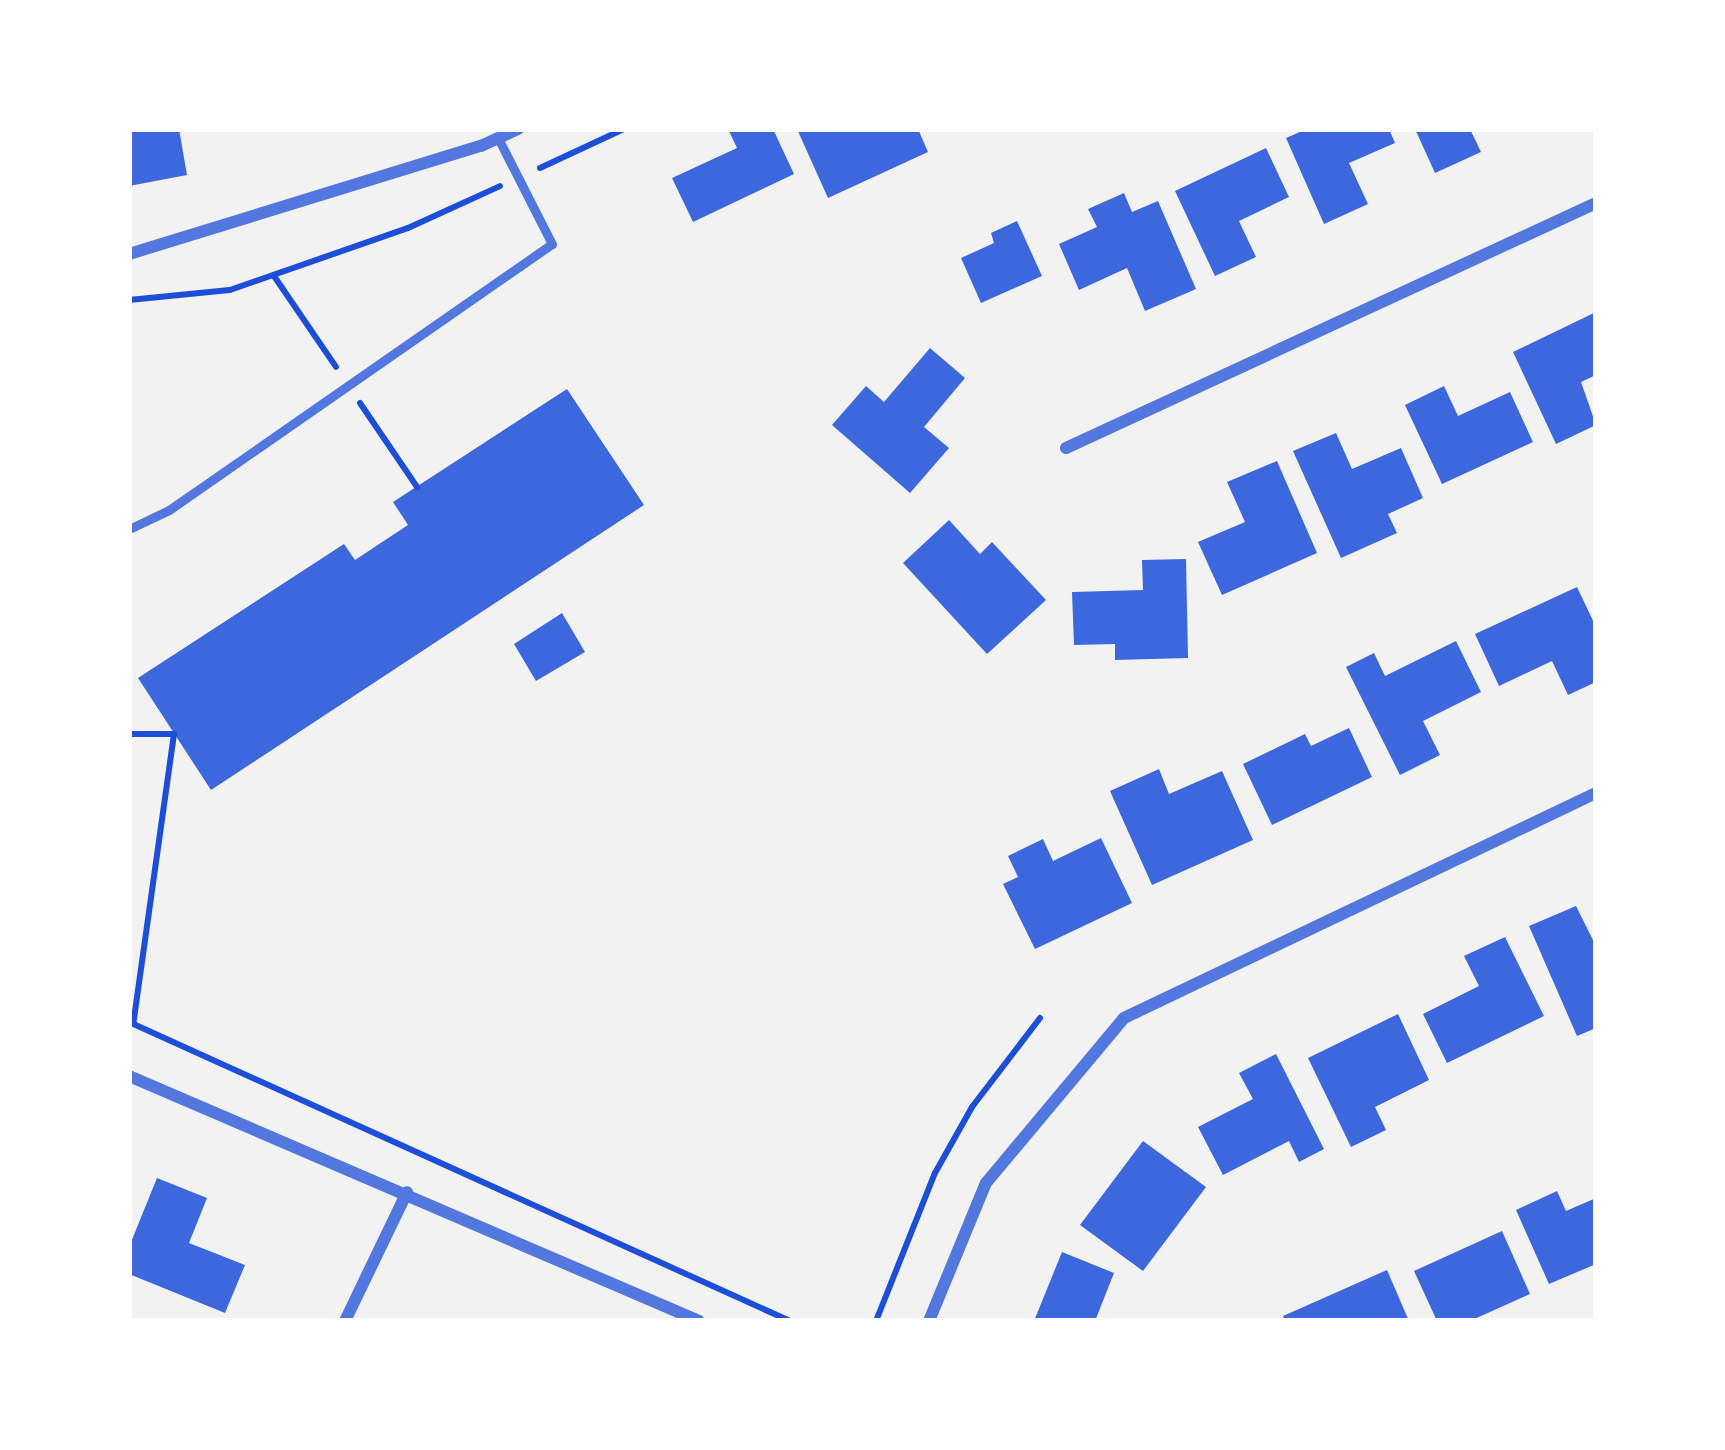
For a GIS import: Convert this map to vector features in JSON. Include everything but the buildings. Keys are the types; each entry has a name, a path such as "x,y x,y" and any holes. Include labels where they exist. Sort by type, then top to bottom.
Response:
{"street":[{"path":"129,254 518,129"},
{"path":"1066,448 1596,203"},
{"path":"929,1321 986,1184 1124,1018 1596,793"},
{"path":"129,1076 699,1321"},
{"path":"345,1321 407,1192"}],"lane":[{"path":"129,529 169,511 552,244 498,138"}],"path":[{"path":"129,300 252,283 408,229 624,129"},
{"path":"129,734 175,734 131,1023 790,1321"},
{"path":"876,1321 934,1173 972,1107 1040,1018"}]}
